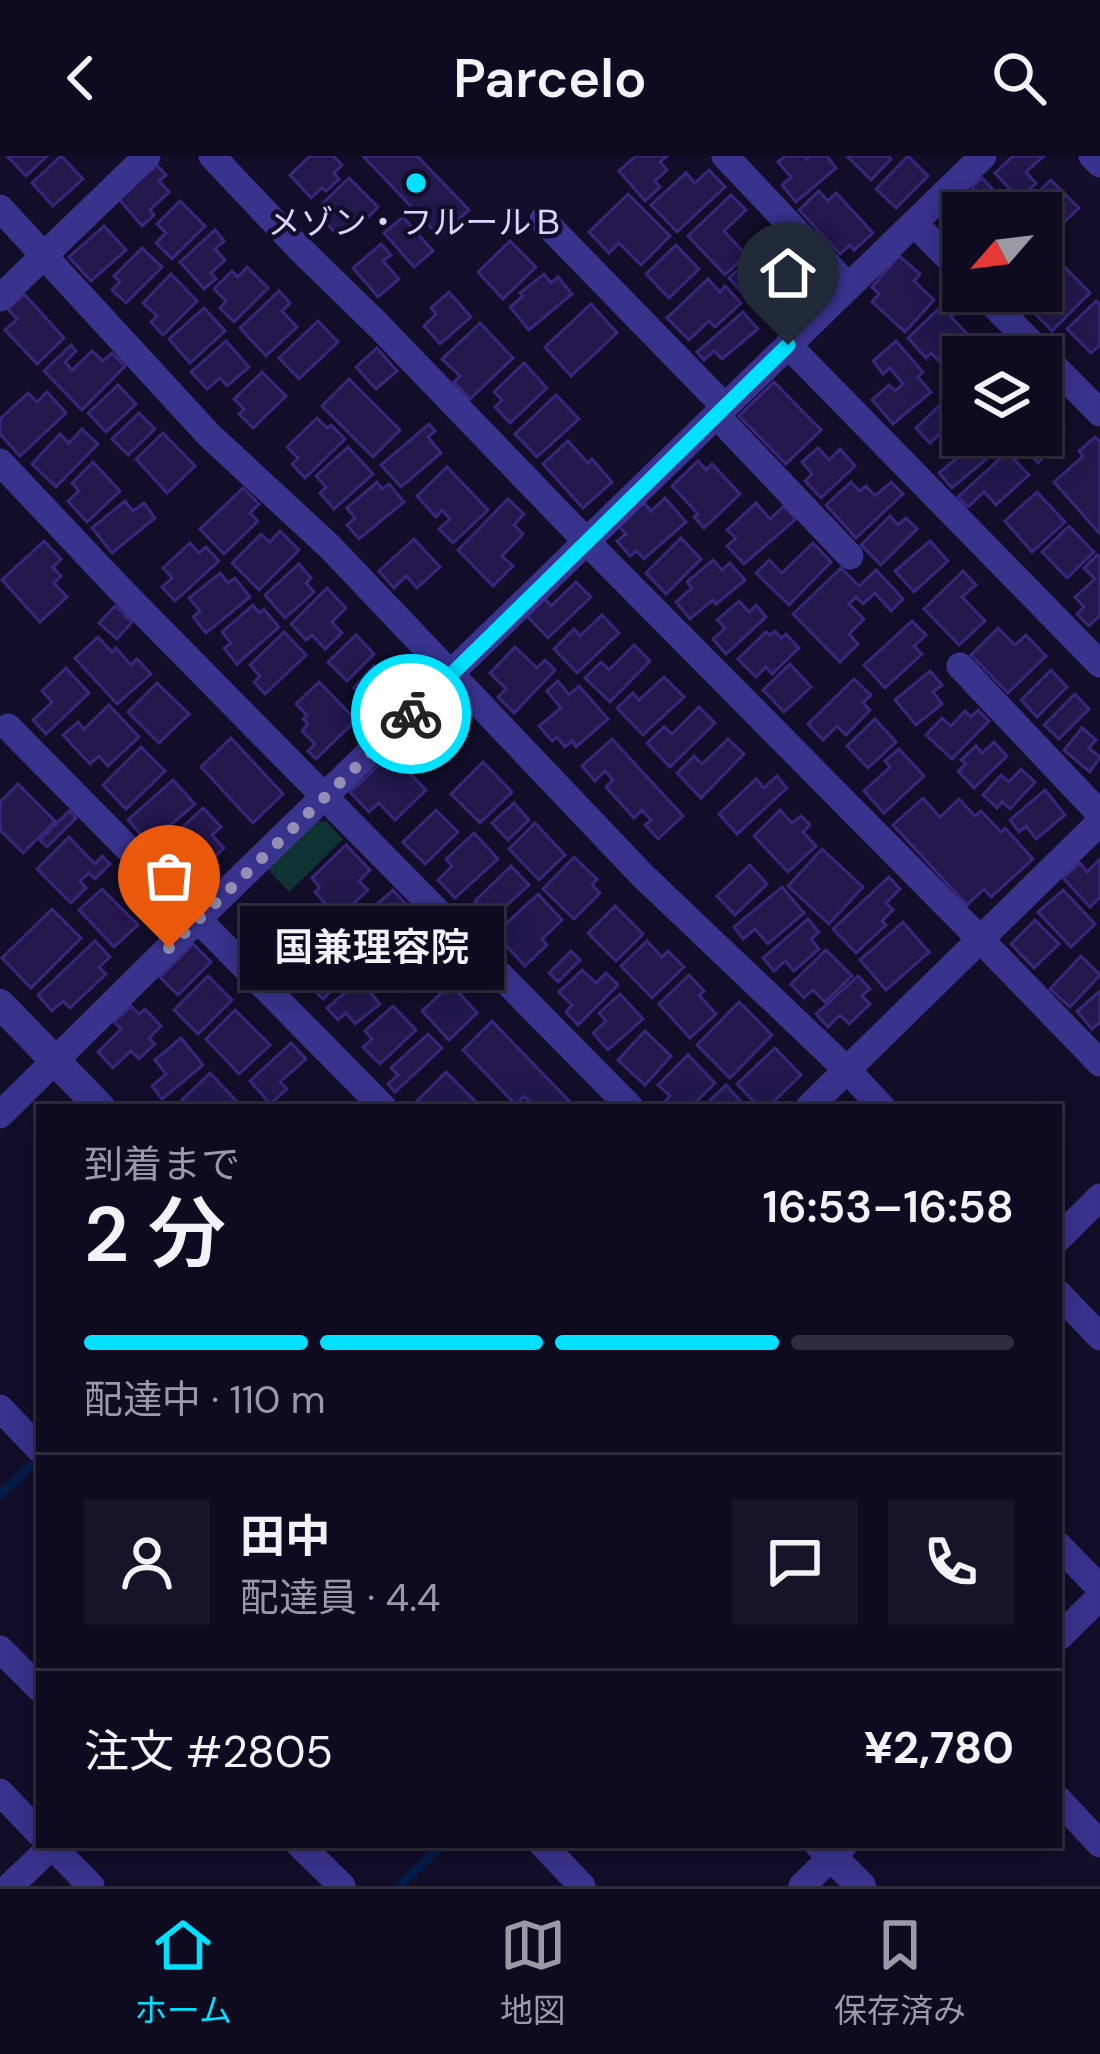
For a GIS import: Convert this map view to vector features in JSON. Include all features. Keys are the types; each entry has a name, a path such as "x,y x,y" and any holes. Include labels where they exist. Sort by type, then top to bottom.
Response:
{"street":[{"path":"0,298 147,156"},
{"path":"212,156 1100,1064"},
{"path":"725,156 848,286"},
{"path":"1093,156 1100,164"},
{"path":"0,1115 914,223 968,161"},
{"path":"0,208 209,435 330,547 643,876 879,1104"},
{"path":"543,220 850,556"},
{"path":"914,223 942,252"},
{"path":"1001,312 1100,413"},
{"path":"788,345 1100,664"},
{"path":"0,462 627,1104"},
{"path":"812,1104 1100,818 960,665"},
{"path":"8,728 380,1104"},
{"path":"0,1004 97,1104"},
{"path":"1062,1235 1100,1198"},
{"path":"1062,1297 1100,1337"},
{"path":"0,1408 36,1446"},
{"path":"1062,1549 1100,1592 1062,1634"},
{"path":"0,1649 36,1685"},
{"path":"0,1792 36,1830"},
{"path":"1062,1803 1100,1844"},
{"path":"10,1886 49,1848"},
{"path":"55,1848 91,1886"},
{"path":"303,1848 341,1886"},
{"path":"546,1848 582,1886"},
{"path":"802,1886 832,1849 861,1886"}],"green space":[{"path":"311,820 327,822 343,839 289,892 263,864"}],"building":[{"path":"7,156 47,156 26,176"},
{"path":"61,156 83,179 53,206 32,183"},
{"path":"310,156 333,156 342,165 334,173 339,179 311,198 290,175"},
{"name":"メゾン・フルールＢ","path":"363,156 417,156 469,210 440,237"},
{"path":"636,156 667,156 660,162 667,170 655,181 660,187 645,201 619,171"},
{"path":"785,156 827,156 836,168 796,202 782,185 791,177 778,162"},
{"path":"847,156 888,156 891,159 871,180"},
{"path":"908,156 928,176 896,208 876,189"},
{"path":"1013,156 1044,156 1026,172 1036,183 1026,192 1013,192 995,173"},
{"path":"157,165 166,175 159,181 169,192 150,210 154,215 142,226 119,199"},
{"path":"709,170 725,187 677,232 651,205 686,173 695,183"},
{"path":"349,178 378,207 360,225 355,219 338,235 321,218 328,211 321,205"},
{"path":"982,178 996,192 977,192 972,187"},
{"path":"1051,180 1079,208 1062,224 1062,192 1038,192"},
{"path":"819,191 828,201 836,193 873,233 854,250 850,245 840,254 799,210"},
{"path":"628,194 670,236 641,265 619,243 609,253 589,232"},
{"path":"731,195 746,210 724,231 746,255 725,275 688,236"},
{"path":"180,201 205,226 172,259 156,243 166,233 157,224"},
{"path":"403,217 433,251 414,267 384,233"},
{"path":"104,226 126,250 91,281 69,257"},
{"path":"215,230 224,241 215,249 225,260 211,273 216,279 204,289 180,262"},
{"path":"776,235 792,254 779,265 789,276 775,289 792,308 772,326 729,278"},
{"path":"510,241 536,267 503,299 478,272"},
{"path":"381,244 391,255 383,261 399,279 378,297 353,268"},
{"path":"676,245 699,269 669,298 646,274"},
{"path":"142,248 162,267 126,303 112,290 120,282 114,276"},
{"path":"899,256 920,274 914,281 934,300 905,332 872,302 879,294 872,287"},
{"path":"1062,264 1090,293 1052,331 1034,312 1062,312"},
{"path":"247,267 268,288 234,322 220,308 226,301 214,289 232,271 238,277"},
{"path":"171,274 197,301 163,335 151,322 157,316 143,303"},
{"path":"544,274 551,283 558,277 572,294 529,330 510,307"},
{"path":"708,279 720,292 725,286 741,303 715,327 709,321 689,340 667,318"},
{"path":"279,291 290,303 282,311 297,327 266,356 240,328"},
{"path":"449,292 471,317 440,344 424,326 436,314 431,308"},
{"path":"24,294 64,338 37,364 5,330 17,319 8,309"},
{"path":"1096,301 1100,305 1100,345 1091,353 1067,329"},
{"path":"591,304 617,333 571,376 545,347"},
{"path":"942,306 942,312 956,312 951,317 969,336 942,336 942,364 931,353 926,358 908,338"},
{"path":"204,308 225,331 190,363 169,339"},
{"path":"743,312 758,329 722,359 714,351 704,360 697,352"},
{"path":"318,321 338,342 299,379 279,358"},
{"path":"480,323 513,358 470,399 454,382 460,376 442,359"},
{"path":"226,341 249,367 227,386 220,378 207,389 191,372"},
{"path":"896,341 923,372 918,377 931,392 893,424 872,400 889,385 895,391 903,384 890,368 883,374 873,361"},
{"path":"71,345 76,351 65,362 72,370 92,351 103,361 112,353 125,366 82,410 44,371"},
{"path":"377,348 397,371 376,389 356,367"},
{"path":"524,363 547,388 510,423 495,407 502,400 494,392"},
{"path":"262,372 286,396 253,428 239,414 244,409 234,399"},
{"path":"349,379 400,430 373,457 322,406"},
{"path":"774,382 821,430 786,464 739,416"},
{"path":"118,385 136,404 106,432 88,413"},
{"path":"47,392 66,413 20,456 0,434 0,419 28,393 37,402"},
{"path":"556,395 579,419 537,457 515,434"},
{"path":"942,403 942,431 930,443 916,428"},
{"path":"139,413 155,429 128,455 112,439"},
{"path":"317,418 345,439 305,478 292,464 298,458 287,447"},
{"path":"429,424 435,431 428,437 441,453 401,487 381,465"},
{"path":"82,429 98,444 56,487 32,464 60,434 69,443"},
{"path":"163,433 195,466 167,493 136,459"},
{"path":"1095,437 1100,442 1100,534 1054,482 1083,456 1079,451"},
{"path":"568,441 612,482 583,508 543,464"},
{"path":"348,447 373,474 334,509 320,493 326,487 316,476"},
{"path":"818,448 829,460 840,449 855,466 821,498 805,481 812,474 802,462"},
{"path":"990,456 952,488 939,473 957,458"},
{"path":"1003,456 1011,456 1029,475 996,505 984,492 968,507 958,497"},
{"path":"698,461 706,470 712,464 740,494 704,528 694,517 698,514 672,486"},
{"path":"93,462 120,491 87,522 68,501 79,491 72,483"},
{"path":"447,467 488,510 453,543 439,529 450,519 442,510 436,517 417,496"},
{"path":"377,482 382,489 389,484 404,502 359,539 347,525 355,518 347,508"},
{"path":"851,482 859,491 866,486 875,496 891,482 903,494 856,538 826,505"},
{"path":"243,488 259,504 250,513 258,521 224,554 200,529"},
{"path":"1037,492 1065,522 1032,552 1005,521"},
{"path":"665,498 686,522 644,559 637,551 630,556 617,541 626,534 617,524 643,502 651,511"},
{"path":"508,499 524,514 514,525 523,534 502,556 513,566 493,586 458,550"},
{"path":"125,501 133,511 144,503 155,518 112,553 92,528"},
{"path":"756,503 770,519 784,506 796,519 744,564 727,546 736,538 727,530"},
{"path":"890,516 898,525 906,518 917,529 881,565 861,545"},
{"path":"1069,526 1094,552 1067,578 1042,552"},
{"path":"280,531 299,550 259,590 232,563 261,534 270,542"},
{"path":"681,538 701,559 666,594 646,573"},
{"path":"414,539 440,567 417,588 406,576 394,588 379,571"},
{"path":"44,541 61,559 53,567 61,576 54,583 67,597 40,622 2,580"},
{"path":"930,541 948,561 914,592 895,571"},
{"path":"190,543 199,553 206,547 219,561 175,601 162,587 172,578 163,568"},
{"path":"813,543 831,562 789,605 756,573 769,560 782,573"},
{"path":"1097,555 1100,615 1089,626 1077,614 1084,607 1075,597 1095,579 1084,568"},
{"path":"713,560 722,570 730,563 745,580 690,619 676,602 692,588 687,582"},
{"path":"299,564 311,578 306,583 314,592 285,618 265,595"},
{"path":"841,568 859,586 876,570 903,599 891,611 875,593 863,604 856,597 849,604 864,619 849,634 858,644 840,662 793,614"},
{"path":"963,571 976,585 962,597 985,621 959,645 924,609"},
{"path":"220,573 228,583 235,578 250,597 206,633 193,617 200,611 189,598"},
{"path":"576,582 591,597 548,638 526,615 544,598 551,606"},
{"path":"327,588 346,608 332,622 342,633 325,649 312,635 306,640 291,624"},
{"path":"739,601 749,612 756,605 766,617 726,654 713,639 725,628 717,620"},
{"path":"253,605 259,613 264,609 279,627 237,664 224,648 231,643 222,632"},
{"path":"115,606 132,622 117,639 99,623"},
{"path":"602,615 619,633 577,673 554,649 574,629 580,636"},
{"path":"912,621 926,635 914,646 922,654 885,688 864,665"},
{"path":"998,628 1015,645 1026,635 1046,656 1008,693 971,655"},
{"path":"775,631 781,638 786,634 799,648 772,674 766,667 756,677 738,659 766,632"},
{"path":"284,632 306,655 265,694 254,682 260,676 250,665"},
{"path":"356,635 374,654 347,681 328,662"},
{"path":"98,637 131,665 137,659 151,674 117,704 75,658"},
{"path":"634,645 650,661 610,702 585,678 601,662 609,670"},
{"path":"515,647 537,668 545,660 555,670 514,713 498,697 506,689 490,673"},
{"path":"388,664 405,681 378,710 354,688 374,666 380,672"},
{"path":"790,664 811,687 784,712 763,690"},
{"path":"66,668 89,693 46,734 33,720 52,702 42,691"},
{"path":"1051,670 1067,687 1037,717 1021,700"},
{"path":"930,671 942,685 933,692 942,704 916,725 895,700"},
{"path":"664,677 684,697 643,735 617,708 633,693 639,700"},
{"path":"854,679 871,695 863,703 870,710 846,735 837,726 823,740 808,724"},
{"path":"558,681 569,695 579,686 608,719 576,747 572,741 565,747 557,737 552,741 539,726 561,708 547,691"},
{"path":"319,682 356,720 316,759 308,751 315,744 302,731 308,724 303,719 307,715 296,704"},
{"path":"157,683 189,714 159,743 128,712"},
{"path":"1075,694 1089,709 1059,739 1044,725"},
{"path":"109,705 139,737 108,766 99,756 90,764 63,735 78,722 84,729"},
{"path":"699,707 715,723 670,767 647,743 664,727 672,734"},
{"path":"978,710 989,721 952,759 926,735 942,718 951,726 965,711 971,717"},
{"path":"875,719 896,742 868,768 847,746"},
{"path":"1082,728 1096,740 1089,748 1100,757 1090,772 1064,750"},
{"path":"231,738 283,794 253,823 201,767"},
{"path":"612,739 683,816 658,839 645,825 651,820 642,810 634,818 606,787 613,780 605,771 595,781 582,766"},
{"path":"728,739 744,754 701,798 677,773 694,756 702,764"},
{"path":"994,742 1007,756 974,788 958,771 966,764 961,760 976,746 982,753"},
{"path":"141,747 165,771 126,809 103,785"},
{"path":"899,749 924,776 884,813 864,791 890,767 885,761"},
{"path":"391,754 426,790 395,820 379,803 369,812 350,792"},
{"path":"483,762 512,792 480,823 451,794"},
{"path":"1021,769 1035,782 1010,809 1002,802 997,808 983,795 1001,775 1009,782"},
{"path":"777,776 787,788 737,834 719,814 756,779 764,788"},
{"path":"173,780 195,804 149,844 128,820"},
{"path":"18,784 55,821 23,853 0,830 0,802"},
{"path":"1045,790 1065,815 1036,839 1026,826 1019,832 1010,820"},
{"path":"923,798 940,817 959,799 975,816 981,811 1001,832 1005,828 1033,859 991,897 984,889 967,905 893,825"},
{"path":"514,803 529,820 508,840 492,823"},
{"path":"203,808 221,827 212,835 224,848 212,859 205,852 182,873 159,849"},
{"path":"436,810 458,832 425,864 403,842"},
{"path":"780,810 792,823 801,816 810,825 803,832 816,846 788,872 754,836"},
{"path":"69,811 76,818 47,847 40,840"},
{"path":"535,823 565,855 539,880 509,849"},
{"path":"474,833 498,859 455,898 438,880 452,866 446,859"},
{"path":"69,837 95,864 102,856 110,864 95,879 89,873 80,881 86,888 71,903 37,869"},
{"path":"346,845 370,870 359,881 368,890 335,921 321,906 324,902 315,892 320,888 312,878"},
{"path":"822,849 863,887 829,924 788,886"},
{"path":"574,857 597,879 592,885 600,893 574,919 543,889"},
{"path":"1100,859 1100,897 1090,907 1063,878 1080,863 1087,872"},
{"path":"750,865 767,884 735,915 717,896"},
{"path":"511,866 529,885 492,919 475,901"},
{"path":"889,877 900,889 886,903 893,910 882,921 886,925 856,953 833,929"},
{"path":"782,887 804,913 768,944 755,929 743,939 734,927"},
{"path":"102,889 138,925 114,947 79,910"},
{"path":"393,890 419,919 373,961 353,940 375,920 368,912"},
{"path":"1063,890 1095,924 1071,947 1038,912"},
{"path":"538,894 562,920 542,939 547,945 525,966 495,934"},
{"path":"615,906 643,934 616,961 588,933"},
{"path":"52,909 81,938 31,988 2,958"},
{"path":"302,909 318,926 276,966 266,956 274,948 267,941"},
{"path":"808,919 819,932 811,939 819,949 794,971 785,961 774,971 763,958"},
{"path":"1035,920 1059,944 1034,968 1011,944"},
{"path":"903,922 929,952 886,990 860,960"},
{"path":"424,926 448,951 404,992 381,967"},
{"path":"95,941 110,957 99,967 106,974 70,1008 63,1001 52,1011 38,995"},
{"path":"647,941 662,957 668,951 684,967 652,998 621,966"},
{"path":"193,944 211,962 178,995 160,977"},
{"path":"326,947 351,970 323,999 299,975"},
{"path":"826,950 852,976 825,1002 813,990 804,998 791,984"},
{"path":"571,951 580,960 558,982 549,973"},
{"path":"1081,956 1100,975 1070,1007 1050,989"},
{"path":"582,970 596,983 606,973 618,985 578,1025 566,1012 572,1005 559,992"},
{"path":"689,975 716,1014 690,1038 659,1004"},
{"path":"208,976 232,1000 198,1034 174,1010"},
{"path":"858,976 870,989 862,996 870,1004 849,1024 840,1015 828,1027 816,1014"},
{"path":"360,980 380,1004 355,1024 346,1013 338,1020 327,1008"},
{"path":"451,984 477,1013 449,1040 422,1011"},
{"path":"1100,991 1100,1022 1092,1029 1077,1011"},
{"path":"620,994 643,1019 608,1050 593,1033 606,1021 599,1013"},
{"path":"739,1002 772,1035 730,1078 697,1045"},
{"path":"131,1006 139,1014 145,1009 161,1026 149,1038 155,1044 139,1059 131,1051 113,1068 98,1052 121,1029 114,1022"},
{"path":"393,1006 416,1030 380,1064 363,1047 372,1039 365,1031"},
{"path":"235,1010 270,1045 239,1074 206,1039"},
{"path":"492,1021 572,1104 532,1104 524,1096 515,1104 463,1050"},
{"path":"645,1031 671,1056 645,1085 618,1060"},
{"path":"428,1034 442,1048 395,1092 388,1084 398,1075 391,1068"},
{"path":"181,1038 203,1065 162,1099 152,1086 166,1074 155,1060"},
{"path":"291,1043 306,1059 280,1082 287,1089 270,1104 250,1081"},
{"path":"775,1048 801,1075 771,1104 756,1104 737,1084"},
{"path":"688,1055 715,1083 694,1104 663,1104 670,1096 658,1085"},
{"path":"446,1072 478,1104 414,1104"},
{"path":"210,1073 239,1104 186,1104 182,1100"},
{"path":"726,1085 743,1104 706,1104"}],"waterway":[{"path":"0,1495 36,1460"},
{"path":"399,1886 439,1848"}],"way so far":[{"path":"169,948 411,714"}],"place":[{"name":"メゾン・フルールＢ","path":"416,183"},
{"name":"国兼理容院","path":"169,948"}],"route":[{"path":"411,714 788,345"}]}
